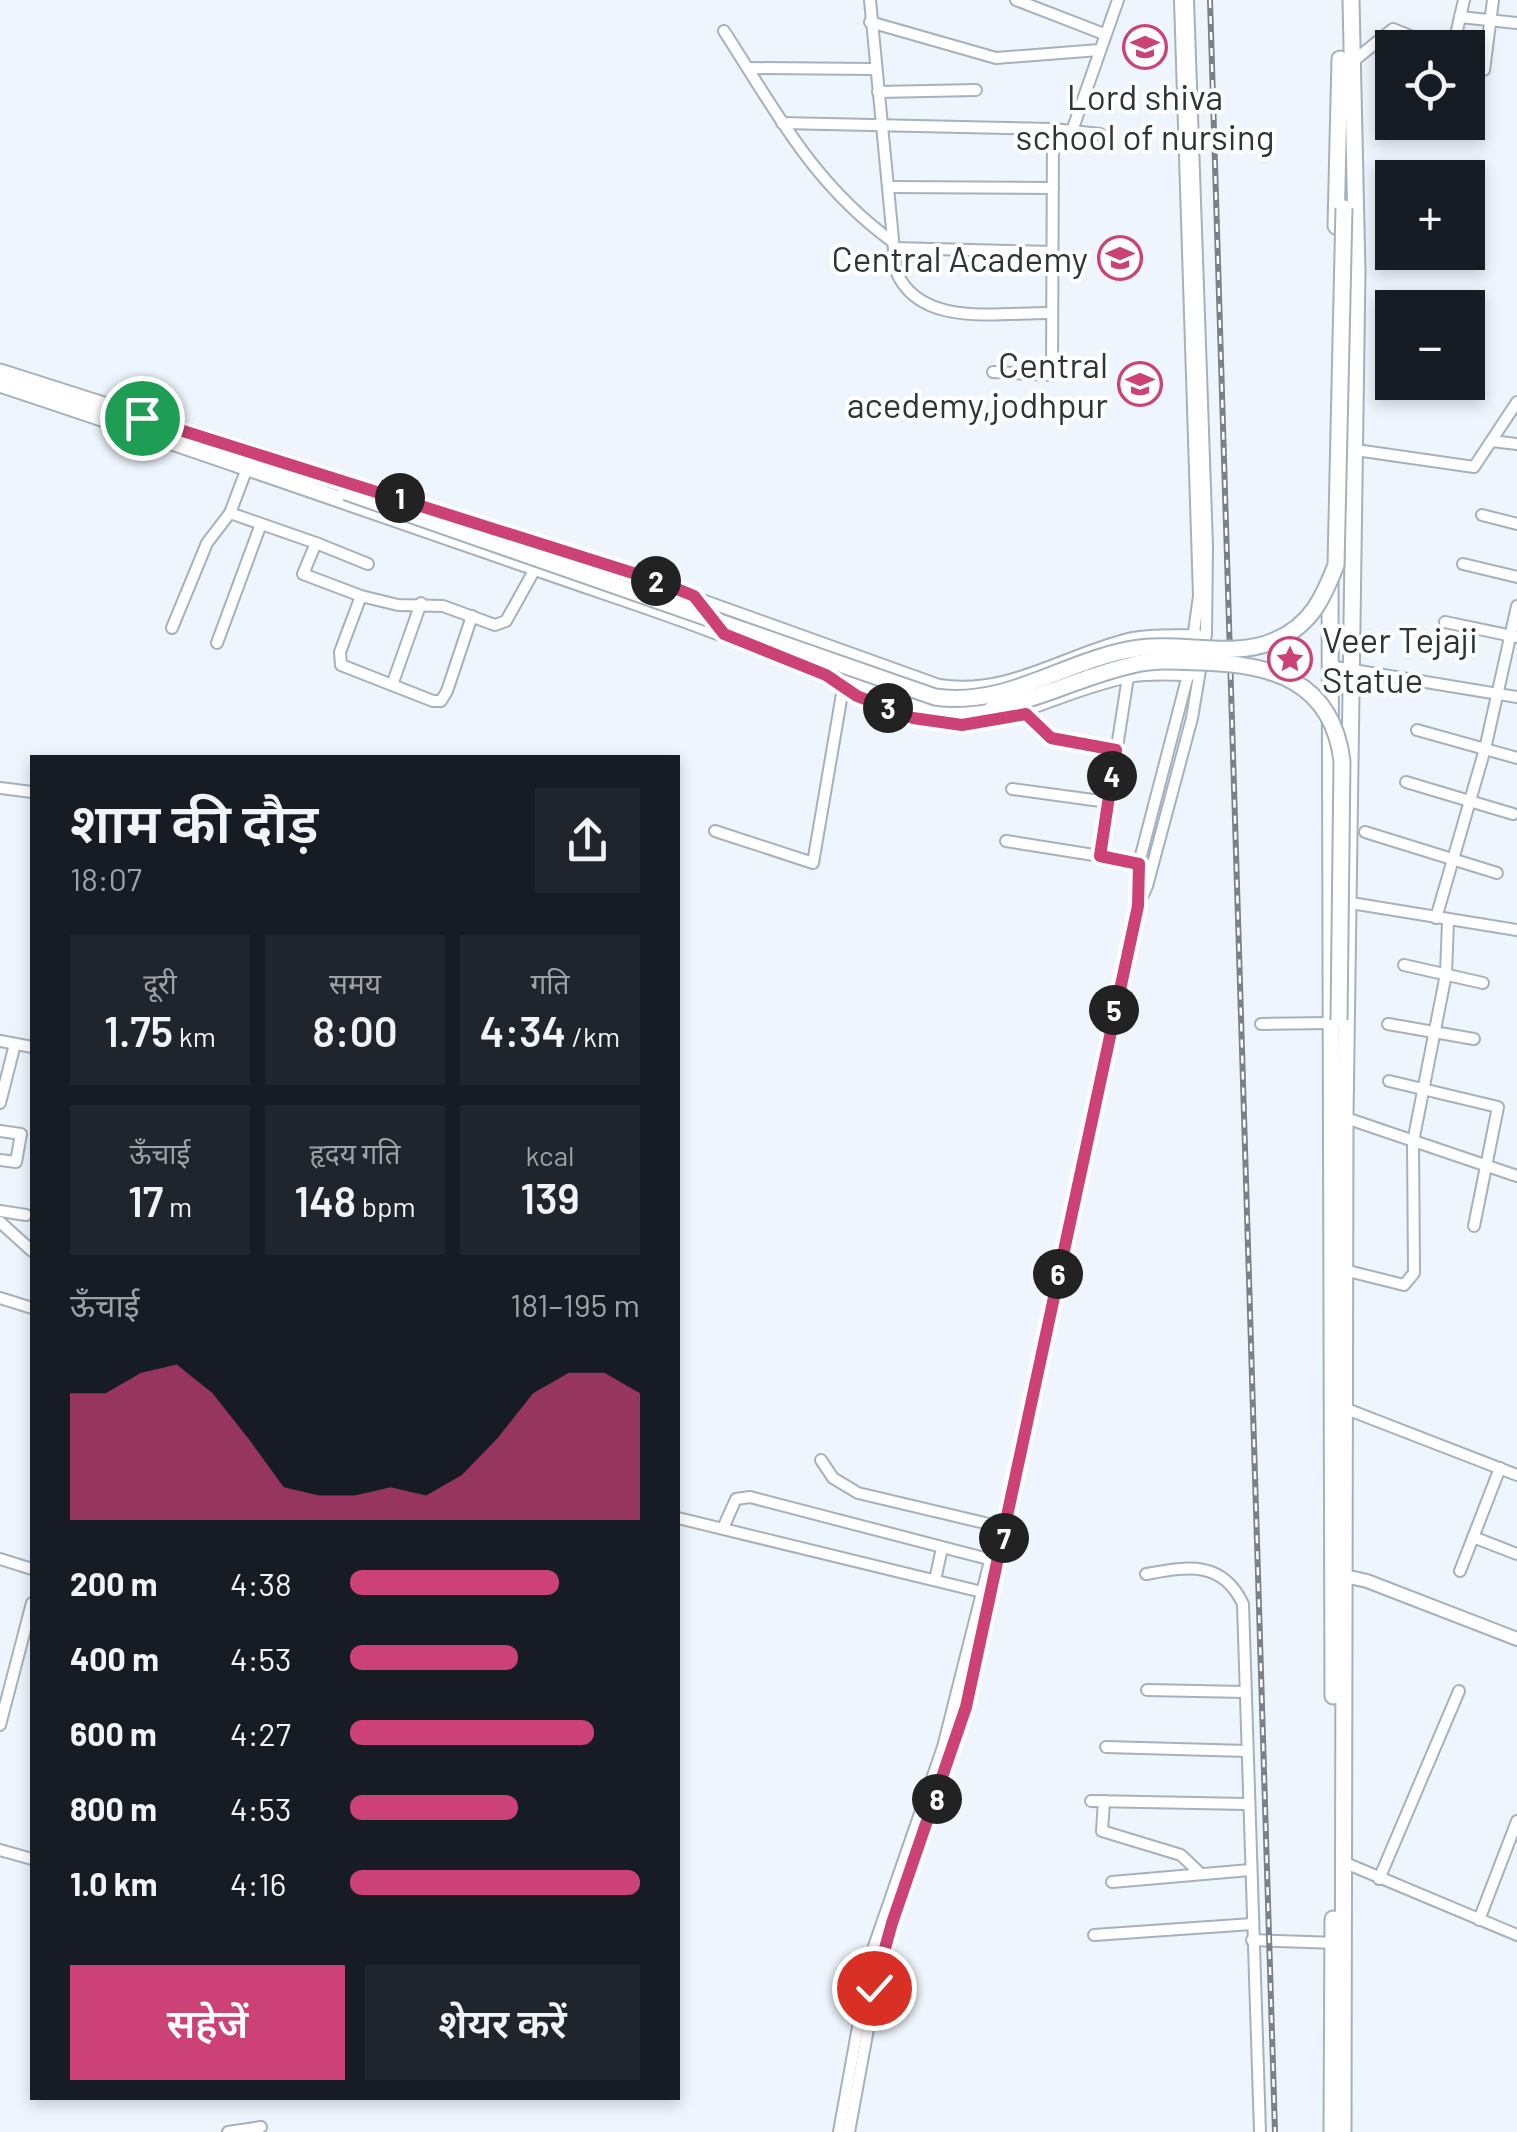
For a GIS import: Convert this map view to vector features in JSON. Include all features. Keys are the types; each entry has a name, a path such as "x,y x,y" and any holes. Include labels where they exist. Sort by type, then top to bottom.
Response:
{"main road":[{"path":"1340,0 1356,450 1350,669 1348,1054 1338,1116 1338,1943 1343,2132"},
{"path":"1348,1054 1334,1022 1329,666 1351,0"},
{"path":"0,384 302,477 935,697 991,697 1136,649 1252,649 1276,640 1310,617 1322,600 1336,565 1346,163"},
{"path":"0,372 282,471 826,675 940,710 965,712 1022,703 1107,672 1154,661 1248,664 1290,678 1320,705 1340,744 1331,1067 1338,1116 1344,1270 1338,1574 1343,1862 1332,2132"},
{"path":"282,471 438,509 694,596 724,634"}],"street":[{"path":"870,0 894,245 902,285 926,306 944,312 1052,312"},
{"path":"1016,0 1104,34"},
{"path":"1072,131 1118,0"},
{"path":"1180,0 1194,349"},
{"path":"849,2132 881,1958 966,1707 1138,906 1164,827 1201,635 1188,0"},
{"path":"1457,30 1464,0"},
{"path":"1485,62 1493,0"},
{"path":"1460,17 1517,23"},
{"path":"870,22 996,58 1099,50"},
{"path":"724,31 782,123 838,198 894,245 1052,252"},
{"path":"1350,64 1375,44"},
{"path":"748,68 875,69"},
{"path":"878,92 976,90"},
{"path":"782,123 1053,129 1100,134"},
{"path":"993,372 1052,375 1053,129"},
{"path":"888,187 1053,188"},
{"path":"1356,450 1466,468 1481,460 1517,402"},
{"path":"1492,441 1517,444"},
{"path":"172,628 206,543 230,514 246,472"},
{"path":"230,514 368,564"},
{"path":"1482,515 1517,524"},
{"path":"217,643 262,524"},
{"path":"316,543 304,574 360,596 398,605 421,603 495,625 506,621 535,569"},
{"path":"1462,564 1517,577"},
{"path":"360,596 340,652 341,665 441,701 472,616"},
{"path":"694,596 940,685 963,689 1007,683 1131,638 1201,635"},
{"path":"392,685 421,603"},
{"path":"1344,1270 1404,1285 1412,1282 1412,1142 1446,974 1442,919 1453,858 1499,694 1517,606"},
{"path":"1445,622 1513,636"},
{"path":"1329,666 1517,697"},
{"path":"826,675 842,688 937,724 991,722 1026,714 1128,677 1194,675"},
{"path":"1138,906 1139,864 1194,675"},
{"path":"1100,856 1128,677"},
{"path":"715,831 813,864 842,688"},
{"path":"1026,714 1051,738 1116,750"},
{"path":"1417,730 1517,758"},
{"path":"1406,782 1514,814"},
{"path":"0,788 30,792"},
{"path":"1012,788 1108,802"},
{"path":"1365,832 1497,873"},
{"path":"1006,841 1139,864"},
{"path":"1351,903 1517,930"},
{"path":"1404,964 1483,982"},
{"path":"1261,1024 1334,1022"},
{"path":"1388,1024 1474,1039"},
{"path":"0,1042 30,1047"},
{"path":"0,1103 14,1044"},
{"path":"1389,1081 1498,1107 1474,1226"},
{"path":"1338,1116 1517,1176"},
{"path":"0,1131 22,1134 16,1162 0,1160"},
{"path":"0,1211 26,1215"},
{"path":"0,1222 30,1249"},
{"path":"0,1298 30,1307"},
{"path":"1344,1408 1517,1475"},
{"path":"821,1460 833,1478 858,1492 1006,1528"},
{"path":"1460,1572 1500,1468"},
{"path":"723,1528 736,1499 750,1496 992,1560"},
{"path":"680,1518 982,1592"},
{"path":"839,2132 872,1955 943,1747 982,1592 1006,1528"},
{"path":"1473,1537 1517,1554"},
{"path":"934,1580 942,1548"},
{"path":"0,1559 30,1569"},
{"path":"1146,1574 1196,1566 1239,1594 1243,1604 1260,2132"},
{"path":"1338,1574 1517,1638"},
{"path":"0,1725 30,1611"},
{"path":"1146,1690 1245,1692"},
{"path":"1380,1879 1459,1691"},
{"path":"1106,1746 1247,1751"},
{"path":"1091,1801 1247,1804"},
{"path":"1104,1801 1102,1831 1181,1855 1201,1874"},
{"path":"1479,1920 1517,1821"},
{"path":"0,1850 30,1858"},
{"path":"1343,1862 1517,1935"},
{"path":"1112,1882 1250,1870"},
{"path":"1094,1935 1252,1924"},
{"path":"1252,1940 1338,1943"},
{"path":"228,2132 261,2128"}],"railway":[{"path":"1210,0 1275,2132"}],"place":[{"name":"Lord shiva school of nursing","path":"1145,47"},
{"name":"Central Academy","path":"1120,258"},
{"name":"Central acedemy,jodhpur","path":"1140,384"},
{"name":"Veer Tejaji Statue","path":"1290,659"}],"route":[{"path":"142,418 655,580 694,596 724,634 826,675 857,696 913,718 962,725 1026,714 1051,738 1116,750 1100,856 1139,864 1138,906 1096,1091 999,1568 966,1707 892,1923 874,1988"}]}
